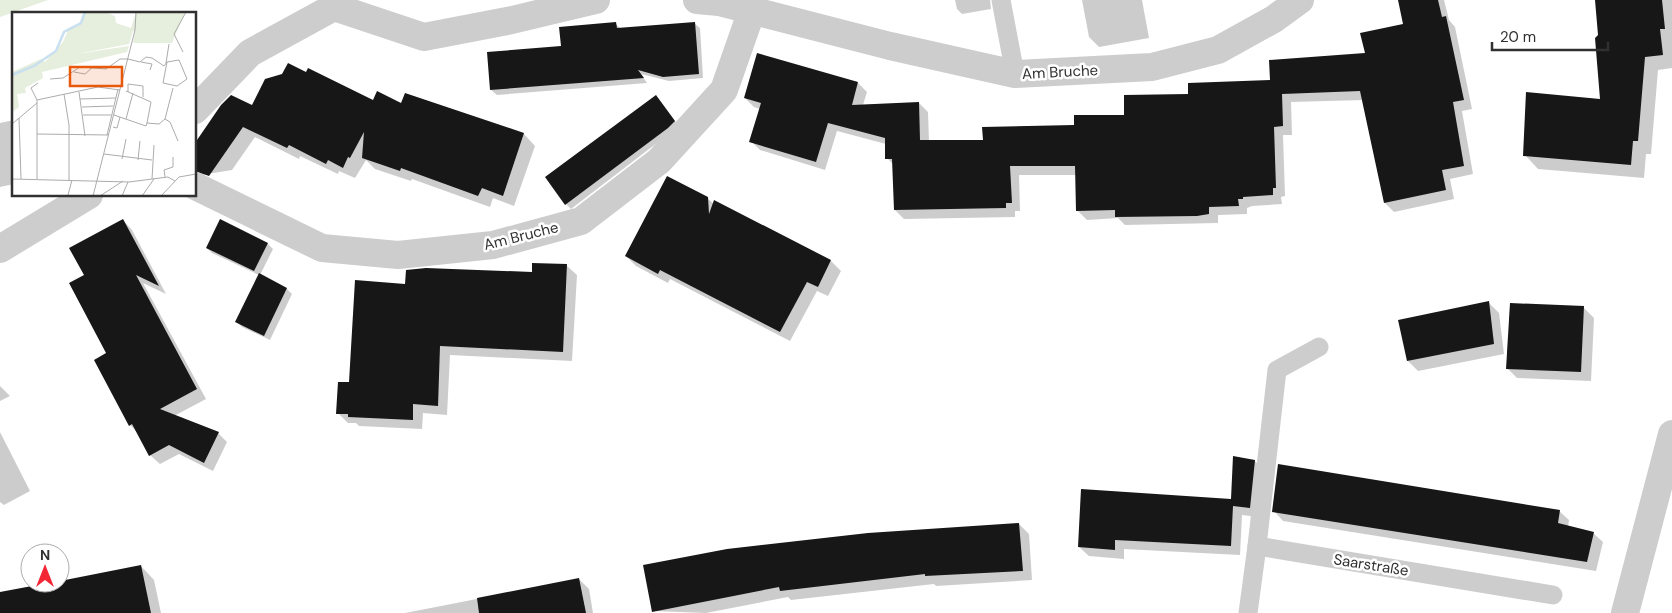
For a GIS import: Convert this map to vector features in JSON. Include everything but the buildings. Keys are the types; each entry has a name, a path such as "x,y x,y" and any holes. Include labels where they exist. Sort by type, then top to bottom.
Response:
{"street":[{"path":"196,109 250,53 334,7 424,36 596,0"},
{"name":"Am Bruche","path":"697,0 719,2 890,46 1015,74 1152,67 1218,50 1274,19 1300,0"},
{"name":"Am Bruche","path":"196,186 322,248 398,255 493,246 581,221 659,161 724,90 752,10"},
{"path":"0,249 87,196"},
{"path":"1625,613 1672,434"}],"lane":[{"path":"1001,0 1015,74"},
{"path":"1248,613 1277,370 1319,347"},
{"name":"Saarstraße","path":"1256,546 1553,595"}],"green space":[{"path":"0,0 48,0 12,12 0,17"}]}
